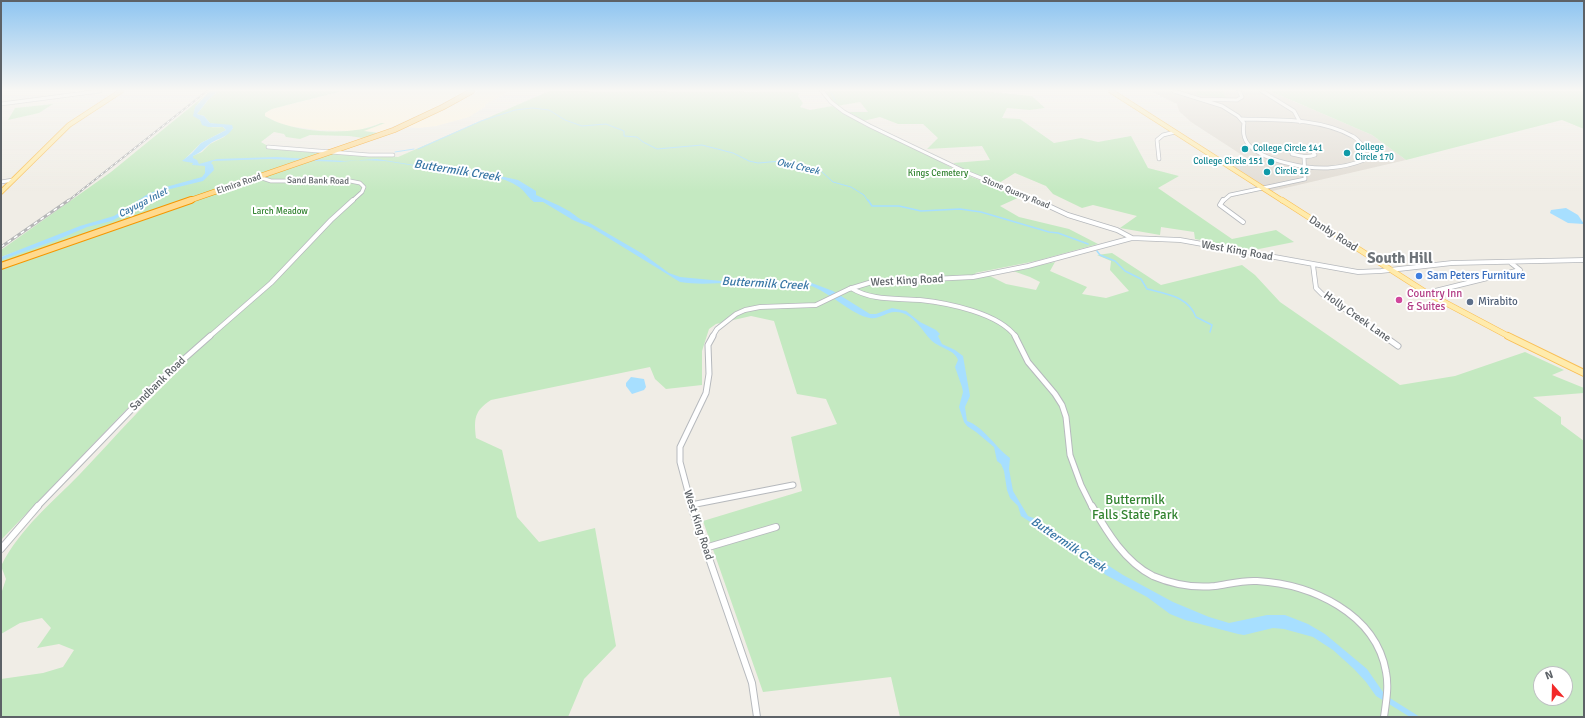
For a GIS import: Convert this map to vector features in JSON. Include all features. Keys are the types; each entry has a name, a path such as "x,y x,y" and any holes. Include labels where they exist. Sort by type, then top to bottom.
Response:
{"highway":[{"name":"Elmira Road","path":"1,266 298,164 405,125"}],"main road":[{"path":"1,192 70,125"},
{"name":"Danby Road","path":"1163,125 1427,293 1486,326 1584,373"}],"street":[{"name":"Stone Quarry Road","path":"868,125 966,172 1020,193 1073,217 1117,230 1132,238"},
{"path":"1244,125 1247,143 1282,162 1305,168 1342,167 1364,160 1366,154 1365,149 1360,143 1344,132 1330,127 1315,125"},
{"path":"1159,159 1157,140 1163,135 1175,132"},
{"path":"268,147 392,155"},
{"path":"1291,149 1312,151 1315,155 1313,157 1304,157 1293,154 1291,149"},
{"path":"1243,222 1220,204 1222,201 1230,195 1305,179 1304,157"},
{"name":"Sand Bank Road","path":"259,177 270,181 350,181 362,184 364,187 362,192 324,228"},
{"path":"1,182 13,180"},
{"name":"Sandbank Road","path":"1,549 35,509 158,382 271,283 324,228"},
{"name":"West King Road","path":"757,717 752,683 690,505 680,462 680,446 706,393 709,374 708,346 717,329 736,314 760,307 802,307 822,302 851,288 882,281 938,280 973,277 1028,266 1132,238 1180,240 1358,272 1452,263 1511,263 1584,260"},
{"path":"1427,293 1520,270 1511,263"},
{"name":"Holly Creek Lane","path":"1313,265 1316,288 1322,294 1398,346"},
{"path":"851,288 861,294 871,296 927,301 952,306 988,318 1009,330 1019,341 1027,361 1054,393 1062,405 1066,422 1070,455 1084,489 1104,525 1121,550 1132,562 1156,577 1182,585 1206,587 1249,582 1268,582 1303,590 1328,600 1351,614 1361,622 1376,644 1386,670 1387,695 1384,717"},
{"path":"690,505 793,485"},
{"path":"705,548 776,527"}],"shaded area":[{"path":"284,125 376,125 356,131 318,130"},
{"path":"380,125 396,125 380,132 363,131"},
{"path":"412,125 441,125 418,128 407,127"},
{"path":"1195,125 1348,125 1372,135 1406,160 1268,192 1221,162 1245,157"}],"green space":[{"name":"Buttermilk Falls State Park","path":"169,125 206,125 213,127 223,127 226,130 201,143 185,159 202,152 210,144 224,137 233,128 217,125 286,125 306,129 339,131 355,130 381,125 364,131 378,133 363,138 349,136 310,135 300,139 286,137 284,134 274,132 261,142 268,146 398,157 472,125 863,125 936,159 961,173 1022,196 1000,206 1019,217 1069,229 1098,244 1036,261 975,273 979,277 990,276 1006,284 1036,290 1040,282 1013,271 1055,262 1050,271 1087,287 1082,294 1106,298 1129,291 1110,270 1111,261 1097,255 1112,253 1161,285 1242,265 1255,275 1280,302 1400,385 1455,376 1525,352 1564,370 1552,375 1584,388 1584,393 1533,397 1561,417 1561,424 1584,441 1584,717 900,717 891,677 763,692 703,521 802,491 791,437 837,424 826,399 797,394 774,321 751,316 716,324 709,329 702,351 702,385 666,389 655,379 650,367 491,400 481,408 476,416 476,438 502,450 517,517 539,542 595,528 616,646 584,679 568,717 1,717 1,679 43,673 63,667 74,650 59,644 37,648 51,628 42,618 20,623 1,634 1,594 6,579 1,566 18,539 37,517 80,474 160,389 188,362 173,365 149,386 1,540 1,259 37,244 1,257 1,250 111,172"},
{"path":"924,125 1028,125 1054,143 1081,138 1098,142 1131,136 1148,168 1179,176 1158,188 1232,239 1276,230 1294,242 1254,250 1195,239 1194,232 1161,227 1160,235 1120,228 1137,216 1093,205 1082,208 1053,194 1046,186 1015,173 999,183 974,174 953,163 990,160 982,146 927,149 938,138"},
{"path":"1348,125 1544,125 1406,160 1372,135"},
{"path":"1573,125 1584,125 1584,129"}],"water":[{"name":"Cayuga Inlet","path":"202,125 232,125 233,128 226,135 211,143 193,156 199,164 217,159 276,157 345,161 361,160 340,162 269,159 213,161 211,163 214,170 203,181 166,190 112,221 87,227 57,240 1,260 1,257 80,226 114,216 148,194 166,187 202,177 205,173 205,166 192,165 193,163 182,161 201,143 226,130 223,127 208,127"},
{"name":"Buttermilk Creek","path":"377,159 427,167 448,165 448,168 482,172 518,180 536,191 536,195 588,222 643,254 669,273 680,277 764,285 809,282 833,291 870,314 876,314 892,308 906,311 920,322 936,330 940,334 938,336 942,344 955,350 963,356 970,396 965,407 967,421 984,432 1010,458 1009,469 1013,491 1028,516 1036,519 1123,575 1173,602 1209,617 1229,623 1267,615 1285,615 1308,624 1325,634 1367,669 1385,695 1420,717 1410,717 1376,696 1354,669 1333,650 1313,637 1284,629 1273,628 1244,635 1185,620 1170,614 1147,597 1106,575 1077,552 1051,539 1021,516 1018,506 1010,498 1004,471 1001,464 997,461 994,447 964,422 959,407 963,392 955,367 958,360 951,351 932,341 908,315 893,312 877,318 863,316 824,292 803,284 766,286 732,283 700,284 680,282 592,228 573,220 543,202 534,202 521,189 506,180 476,174 436,172 418,168 416,166 385,161 361,160"},
{"path":"1566,208 1578,215 1584,224 1568,223 1550,213 1551,210"},
{"path":"631,377 644,379 646,387 644,390 632,394 626,386 626,383"}],"waterway":[{"name":"Owl Creek","path":"418,149 473,125"},
{"name":"Owl Creek","path":"578,125 582,126 600,125"},
{"name":"Owl Creek","path":"607,125 624,131 624,136 637,137 643,142 657,149 702,145 733,153 749,161 758,163 781,161 821,171 833,182 851,187 864,195 868,201"},
{"name":"Owl Creek","path":"395,152 414,149"},
{"name":"Owl Creek","path":"868,200 872,206 899,206 921,211 960,209 981,212 1049,232 1058,233 1088,244"},
{"name":"Owl Creek","path":"1097,251 1100,255 1115,261 1125,271 1141,279 1147,289 1176,297 1188,304 1196,317 1212,325 1210,332"}],"railway":[{"path":"68,201 165,125"},
{"path":"1,247 69,200"}],"place":[{"name":"College Circle 141","path":"1245,149"},
{"name":"College Circle 170","path":"1347,153"},
{"name":"College Circle 151","path":"1271,162"},
{"name":"Circle 12","path":"1267,172"},
{"name":"Sam Peters Furniture","path":"1419,276"},
{"name":"Country Inn & Suites","path":"1399,300"},
{"name":"Mirabito","path":"1470,302"}],"district":[{"name":"South Hill","path":"1400,259"}],"park label":[{"name":"Kings Cemetery","path":"938,174"},
{"name":"Larch Meadow","path":"280,212"}]}
